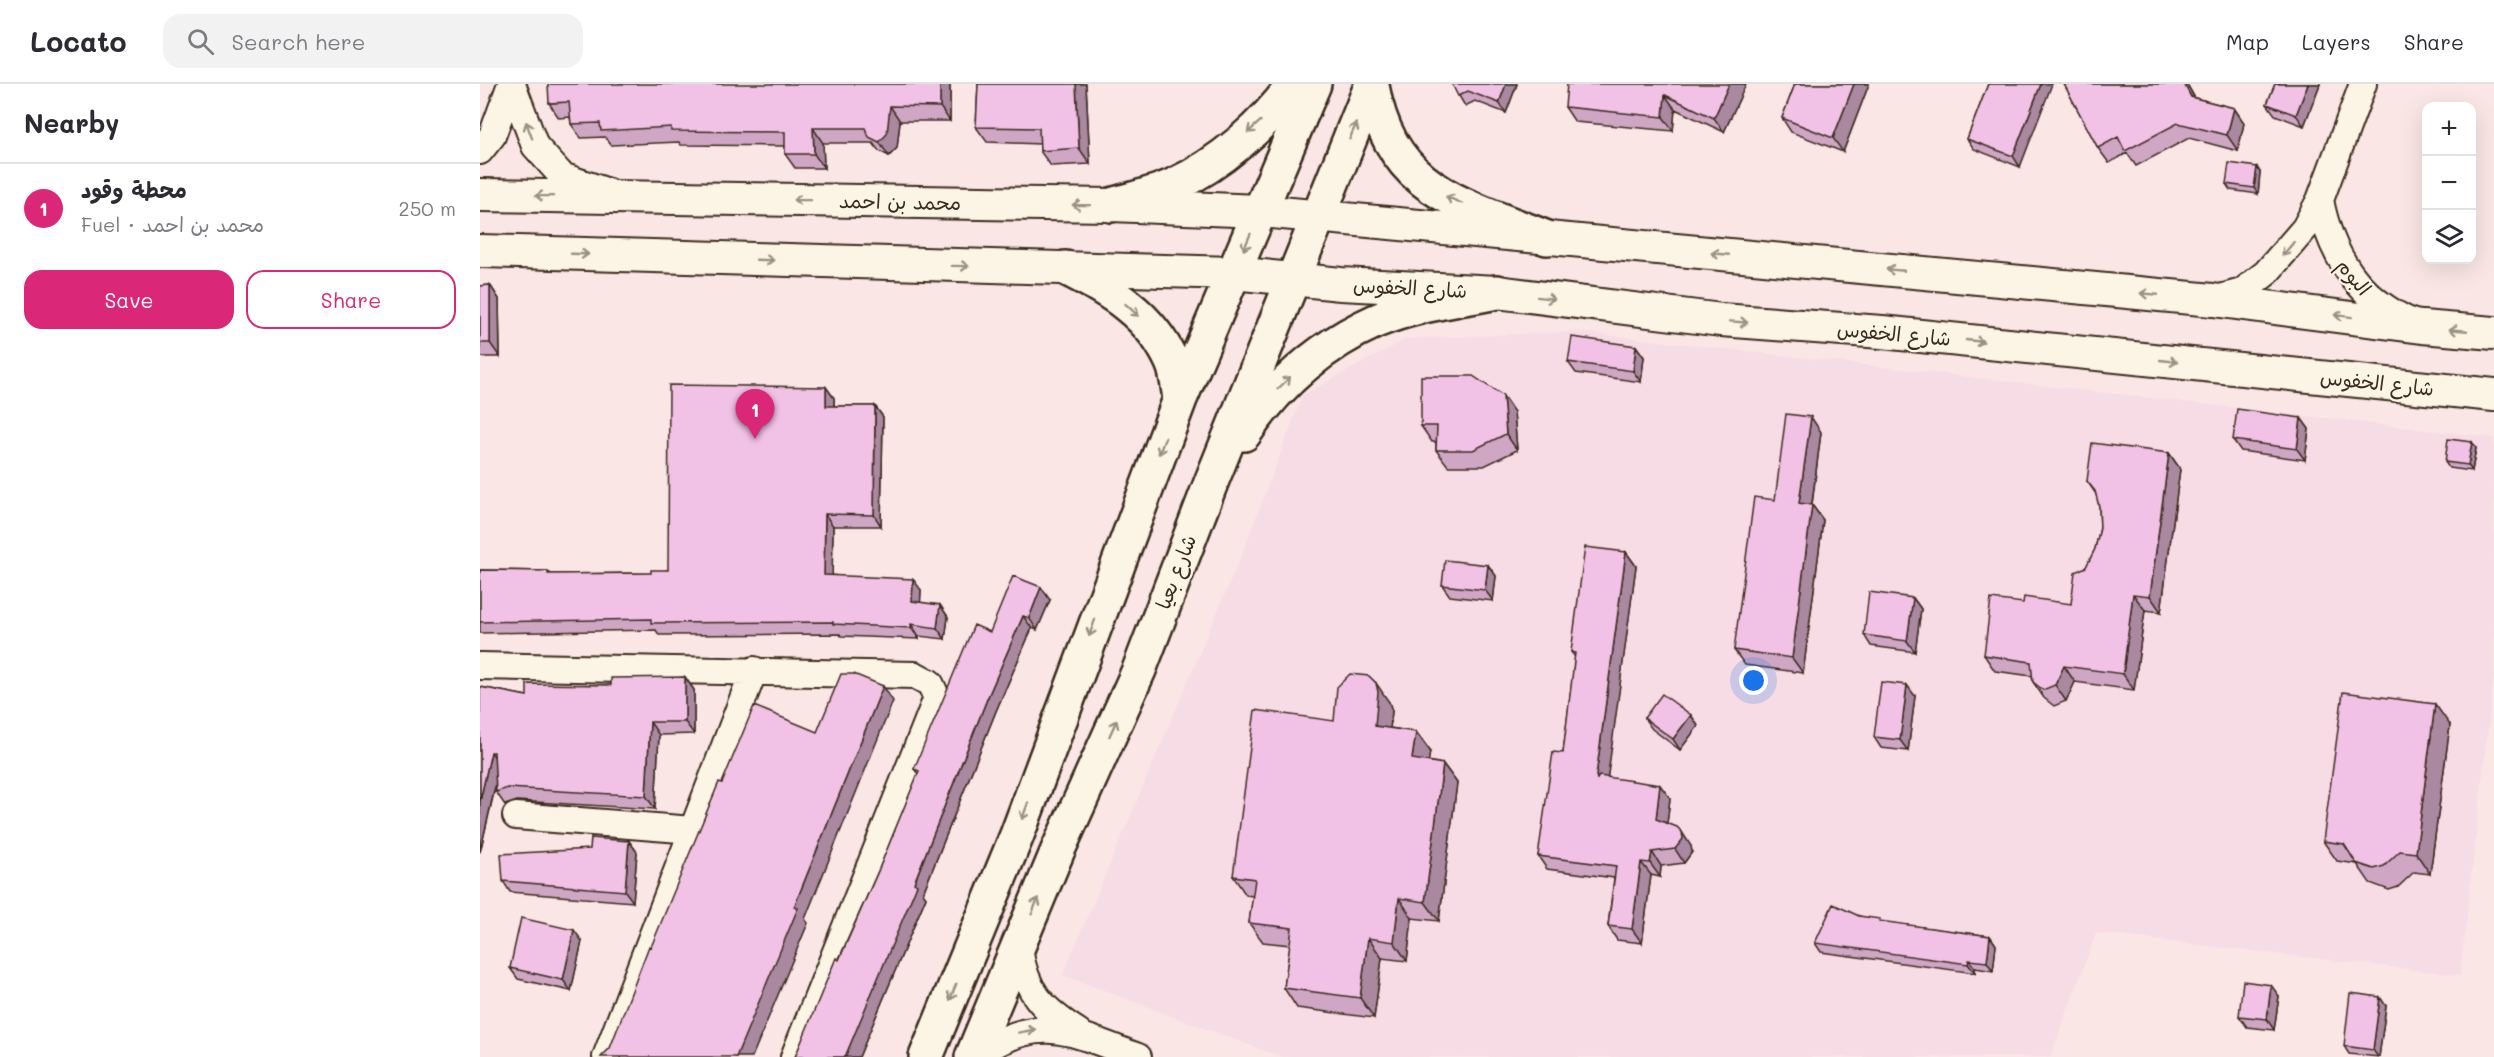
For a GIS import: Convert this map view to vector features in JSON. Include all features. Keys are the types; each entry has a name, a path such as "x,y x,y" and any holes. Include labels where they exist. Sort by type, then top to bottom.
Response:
{"main road":[{"path":"1112,205 1173,185 1207,167 1260,122 1294,84"},
{"path":"926,1057 1017,835 1180,399 1314,84"},
{"path":"1372,85 1377,113 1387,139 1402,162 1422,182 1445,197 1547,238"},
{"name":"شارع بعيا","path":"974,1057 1058,850 1139,670 1212,480 1372,85"},
{"path":"1065,268 1102,286 1130,307 1155,331 1173,364 1180,399"},
{"path":"1212,480 1256,416 1283,382 1344,339 1377,321 1431,306 1497,292"}],"street":[{"path":"480,152 492,136 512,84"},
{"path":"512,84 536,146 562,176 623,197"},
{"path":"2213,300 2242,292 2287,252 2306,228 2320,200 2363,84"},
{"name":"محمد بن احمد","path":"480,195 1112,205 1319,215"},
{"name":"البوم","path":"2320,200 2336,255 2352,279 2372,299 2395,315 2421,327"},
{"path":"1319,215 2213,300 2421,327 2494,333"},
{"path":"480,251 1233,273 1294,278"},
{"name":"شارع الخفوس","path":"1294,278 1341,284 1497,292 1721,320 1882,332 2494,395"},
{"path":"480,666 915,675 930,682 937,698 794,1057"},
{"path":"606,1057 754,670"},
{"path":"516,816 693,830"},
{"path":"1019,948 1028,986 1040,1003 1086,1037"},
{"path":"974,1057 1004,1037 1023,1031 1044,1029 1086,1037 1138,1057"}],"shaded area":[{"path":"1578,332 2494,438 2494,673 2460,975 2096,933 2050,1057 1282,1057 1063,975 1245,547 1303,395 1407,339"}],"building":[{"path":"548,84 940,84 940,107 890,106 887,134 879,142 869,137 865,128 813,128 814,154 785,154 785,132 671,131 671,127 601,131 600,123 571,124 569,102 549,103"},
{"path":"978,84 1076,84 1079,148 1040,151 1039,128 976,127"},
{"path":"1452,84 1506,84 1499,103 1468,91 1458,96"},
{"path":"1567,84 1729,84 1714,118 1665,95 1663,117 1565,107"},
{"path":"1795,84 1854,84 1833,138 1782,118"},
{"path":"1988,84 2041,84 2013,156 1967,139"},
{"path":"2064,84 2184,84 2191,97 2234,108 2227,135 2178,123 2125,151 2118,137 2098,148"},
{"path":"2275,84 2308,84 2296,115 2267,104"},
{"path":"2229,163 2257,167 2254,188 2226,184"},
{"path":"490,285 490,343 480,343 480,286"},
{"path":"1572,337 1636,346 1633,371 1568,362"},
{"path":"1421,376 1473,376 1503,396 1506,434 1473,450 1436,450 1437,426 1421,426"},
{"path":"669,385 826,387 826,406 875,406 874,515 825,514 824,575 913,579 912,601 940,605 937,628 911,624 911,628 833,624 833,622 651,623 651,619 480,622 480,570 548,571 548,574 651,573 651,570 668,570"},
{"path":"2237,409 2301,418 2297,449 2233,440"},
{"path":"1786,414 1811,417 1799,503 1812,505 1792,658 1734,650 1754,497 1775,500"},
{"path":"2448,439 2472,442 2468,465 2445,462"},
{"path":"2092,443 2169,453 2150,596 2133,594 2123,674 2064,666 2055,685 2043,690 2033,682 2031,662 1984,655 1991,599 2023,603 2024,597 2071,604 2075,572 2086,567 2095,549 2100,528 2099,506 2095,491 2087,481"},
{"path":"1585,547 1626,552 1597,779 1599,776 1660,785 1656,819 1677,827 1682,832 1683,839 1675,849 1652,852 1650,863 1641,862 1632,929 1608,926 1616,866 1538,856 1553,752 1563,753 1575,653 1571,652"},
{"path":"1445,560 1488,565 1485,590 1442,585"},
{"path":"1013,576 1041,587 1029,618 1023,616 987,699 914,883 917,885 845,1057 795,1057 836,958 839,960 879,869 919,771 914,769 974,625 990,632"},
{"path":"1869,592 1913,598 1907,641 1864,635"},
{"path":"841,674 854,674 883,686 794,907 798,908 736,1057 601,1057 610,1048 649,946 651,947 719,782 722,783 754,706 817,732"},
{"path":"1350,674 1369,676 1376,683 1378,692 1375,726 1416,732 1412,759 1443,764 1425,902 1399,898 1394,942 1368,938 1360,998 1284,988 1292,928 1249,923 1255,879 1233,876 1255,710 1334,721 1337,687"},
{"path":"685,677 685,722 650,722 646,796 508,788 496,792 494,752 491,752 480,801 480,687 527,696 527,684 611,685 611,678"},
{"path":"1881,682 1907,685 1900,740 1874,737"},
{"path":"2343,692 2435,704 2416,853 2400,851 2384,866 2374,869 2356,863 2344,844 2323,841"},
{"path":"1662,694 1691,715 1673,739 1644,718"},
{"path":"591,838 629,841 625,891 503,881 501,854 590,849"},
{"path":"1833,904 1859,916 1880,919 1879,921 1990,936 1987,962 1969,960 1968,964 1815,943"},
{"path":"521,918 574,930 563,980 510,968"},
{"path":"2243,981 2271,985 2267,1019 2239,1016"},
{"path":"2350,993 2380,997 2373,1050 2344,1046"}],"place":[{"name":"محطة وقود","path":"755,439"}]}
